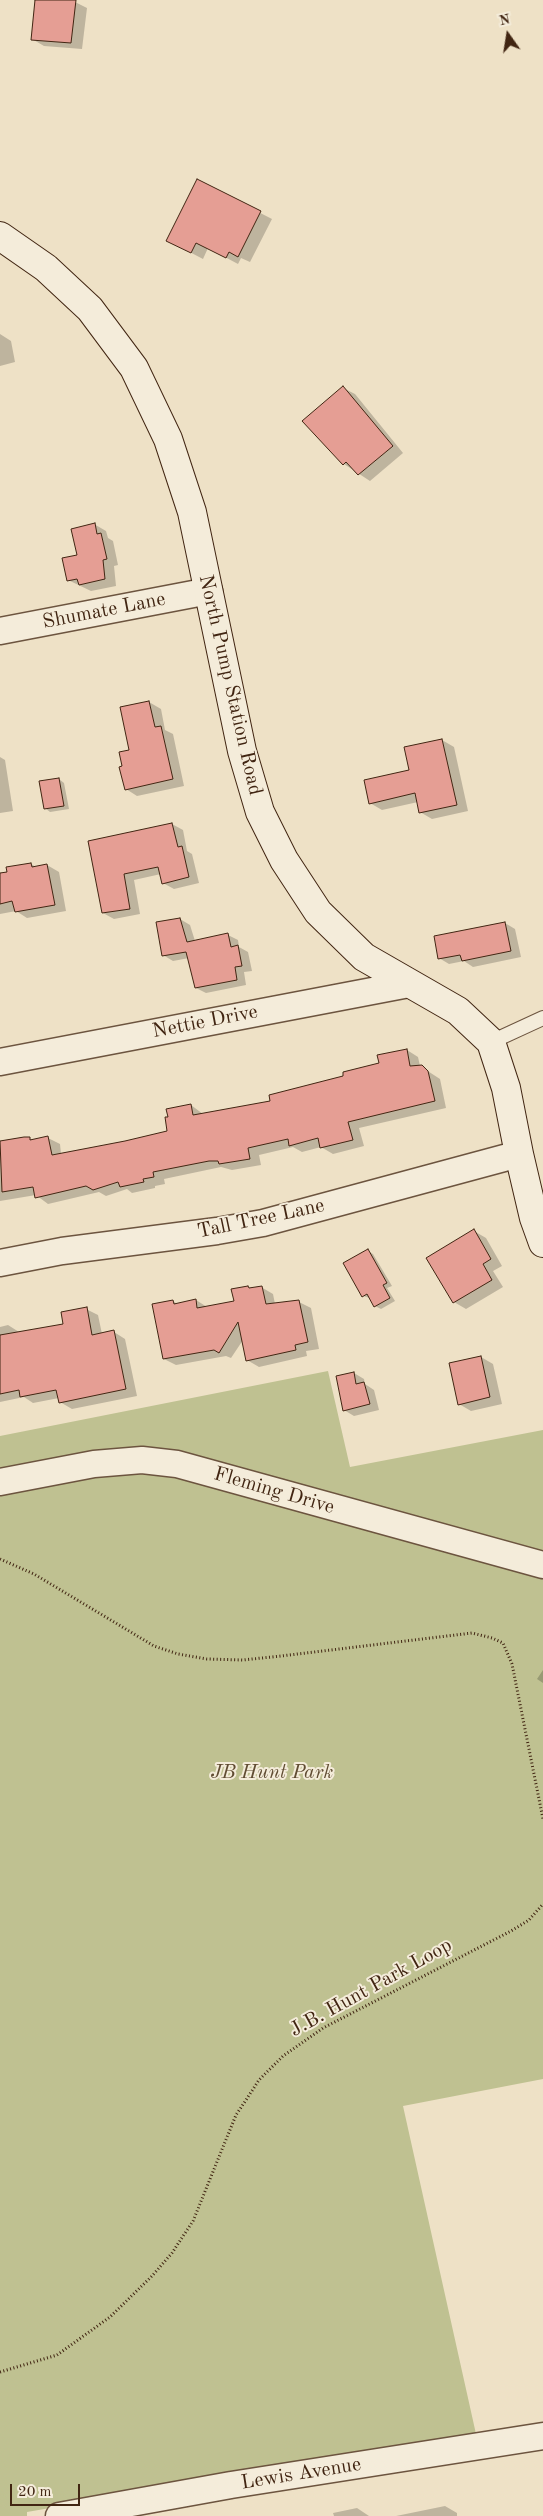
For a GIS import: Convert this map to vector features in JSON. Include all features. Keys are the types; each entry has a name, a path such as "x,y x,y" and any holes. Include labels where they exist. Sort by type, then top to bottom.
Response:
{"street":[{"name":"North Pump Station Road","path":"0,236 46,268 90,309 134,368 168,440 192,512 242,752 260,812 284,860 318,912 364,957 458,1011 491,1042 506,1088 518,1154 534,1218 543,1243"},
{"name":"Shumate Lane","path":"0,631 209,591"},
{"name":"Nettie Drive","path":"0,1062 409,984"},
{"name":"Tall Tree Lane","path":"0,1263 62,1251 217,1231 263,1223 518,1154"},
{"name":"Fleming Drive","path":"0,1482 94,1464 142,1460 177,1464 543,1565"},
{"name":"Lewis Avenue","path":"59,2516 232,2485 543,2436"}],"lane":[{"path":"491,1042 543,1018"}],"path":[{"path":"0,1559 34,1574 154,1646 178,1654 207,1659 243,1660 472,1633 492,1638 503,1644 512,1664 543,1819"},
{"name":"J.B. Hunt Park Loop","path":"0,2372 57,2355 110,2317 152,2276 172,2253 193,2221 236,2115 258,2080 283,2056 323,2028 511,1931 529,1920 543,1904"}],"green space":[{"name":"JB Hunt Park","path":"328,1371 350,1467 543,1430 543,2079 403,2106 476,2434 27,2512 27,2516 0,2516 0,1436"}],"building":[{"path":"35,0 76,0 71,43 31,40"},
{"path":"197,179 261,211 238,257 229,252 226,258 196,243 191,253 166,241"},
{"path":"343,386 393,446 358,475 346,462 343,465 302,421"},
{"path":"95,523 97,534 101,533 107,559 103,560 105,579 79,585 77,579 67,581 62,558 77,555 71,529"},
{"path":"149,701 155,727 161,726 173,779 125,790 119,767 122,766 119,752 129,750 120,707"},
{"path":"442,739 457,805 419,813 415,793 369,804 364,780 409,770 404,747"},
{"path":"59,778 64,806 44,809 39,781"},
{"path":"172,823 178,847 182,846 189,877 162,884 158,867 124,874 130,909 102,913 88,841"},
{"path":"31,863 32,867 47,864 55,905 15,912 12,901 0,904 0,873 7,872 6,867"},
{"path":"180,918 187,942 228,933 231,947 238,945 242,966 235,967 237,980 195,988 186,952 162,956 156,922"},
{"path":"505,922 511,951 462,961 460,955 438,959 434,936"},
{"path":"407,1049 410,1066 422,1065 428,1071 435,1101 348,1122 353,1140 320,1148 318,1138 289,1146 288,1139 248,1148 250,1159 219,1164 218,1161 209,1161 153,1172 154,1177 143,1179 144,1182 120,1187 118,1182 93,1190 86,1186 35,1198 33,1187 2,1192 0,1141 24,1137 30,1137 30,1140 48,1136 52,1155 125,1141 167,1131 165,1117 168,1117 166,1109 191,1104 193,1115 270,1101 269,1095 343,1076 343,1072 379,1063 377,1055"},
{"path":"474,1229 491,1259 483,1264 492,1280 453,1303 426,1258"},
{"path":"368,1249 387,1283 383,1285 390,1298 374,1307 367,1294 362,1297 343,1263"},
{"path":"248,1286 249,1288 262,1286 266,1304 299,1300 308,1342 295,1345 296,1350 246,1361 238,1322 219,1353 214,1350 163,1359 152,1304 173,1300 174,1304 196,1299 197,1308 234,1301 231,1289"},
{"path":"87,1307 92,1335 114,1330 126,1389 59,1403 56,1390 20,1397 19,1390 0,1394 0,1335 63,1324 61,1312"},
{"path":"481,1356 490,1397 458,1405 449,1363"},
{"path":"354,1372 356,1384 364,1382 370,1404 343,1411 336,1376"}]}
